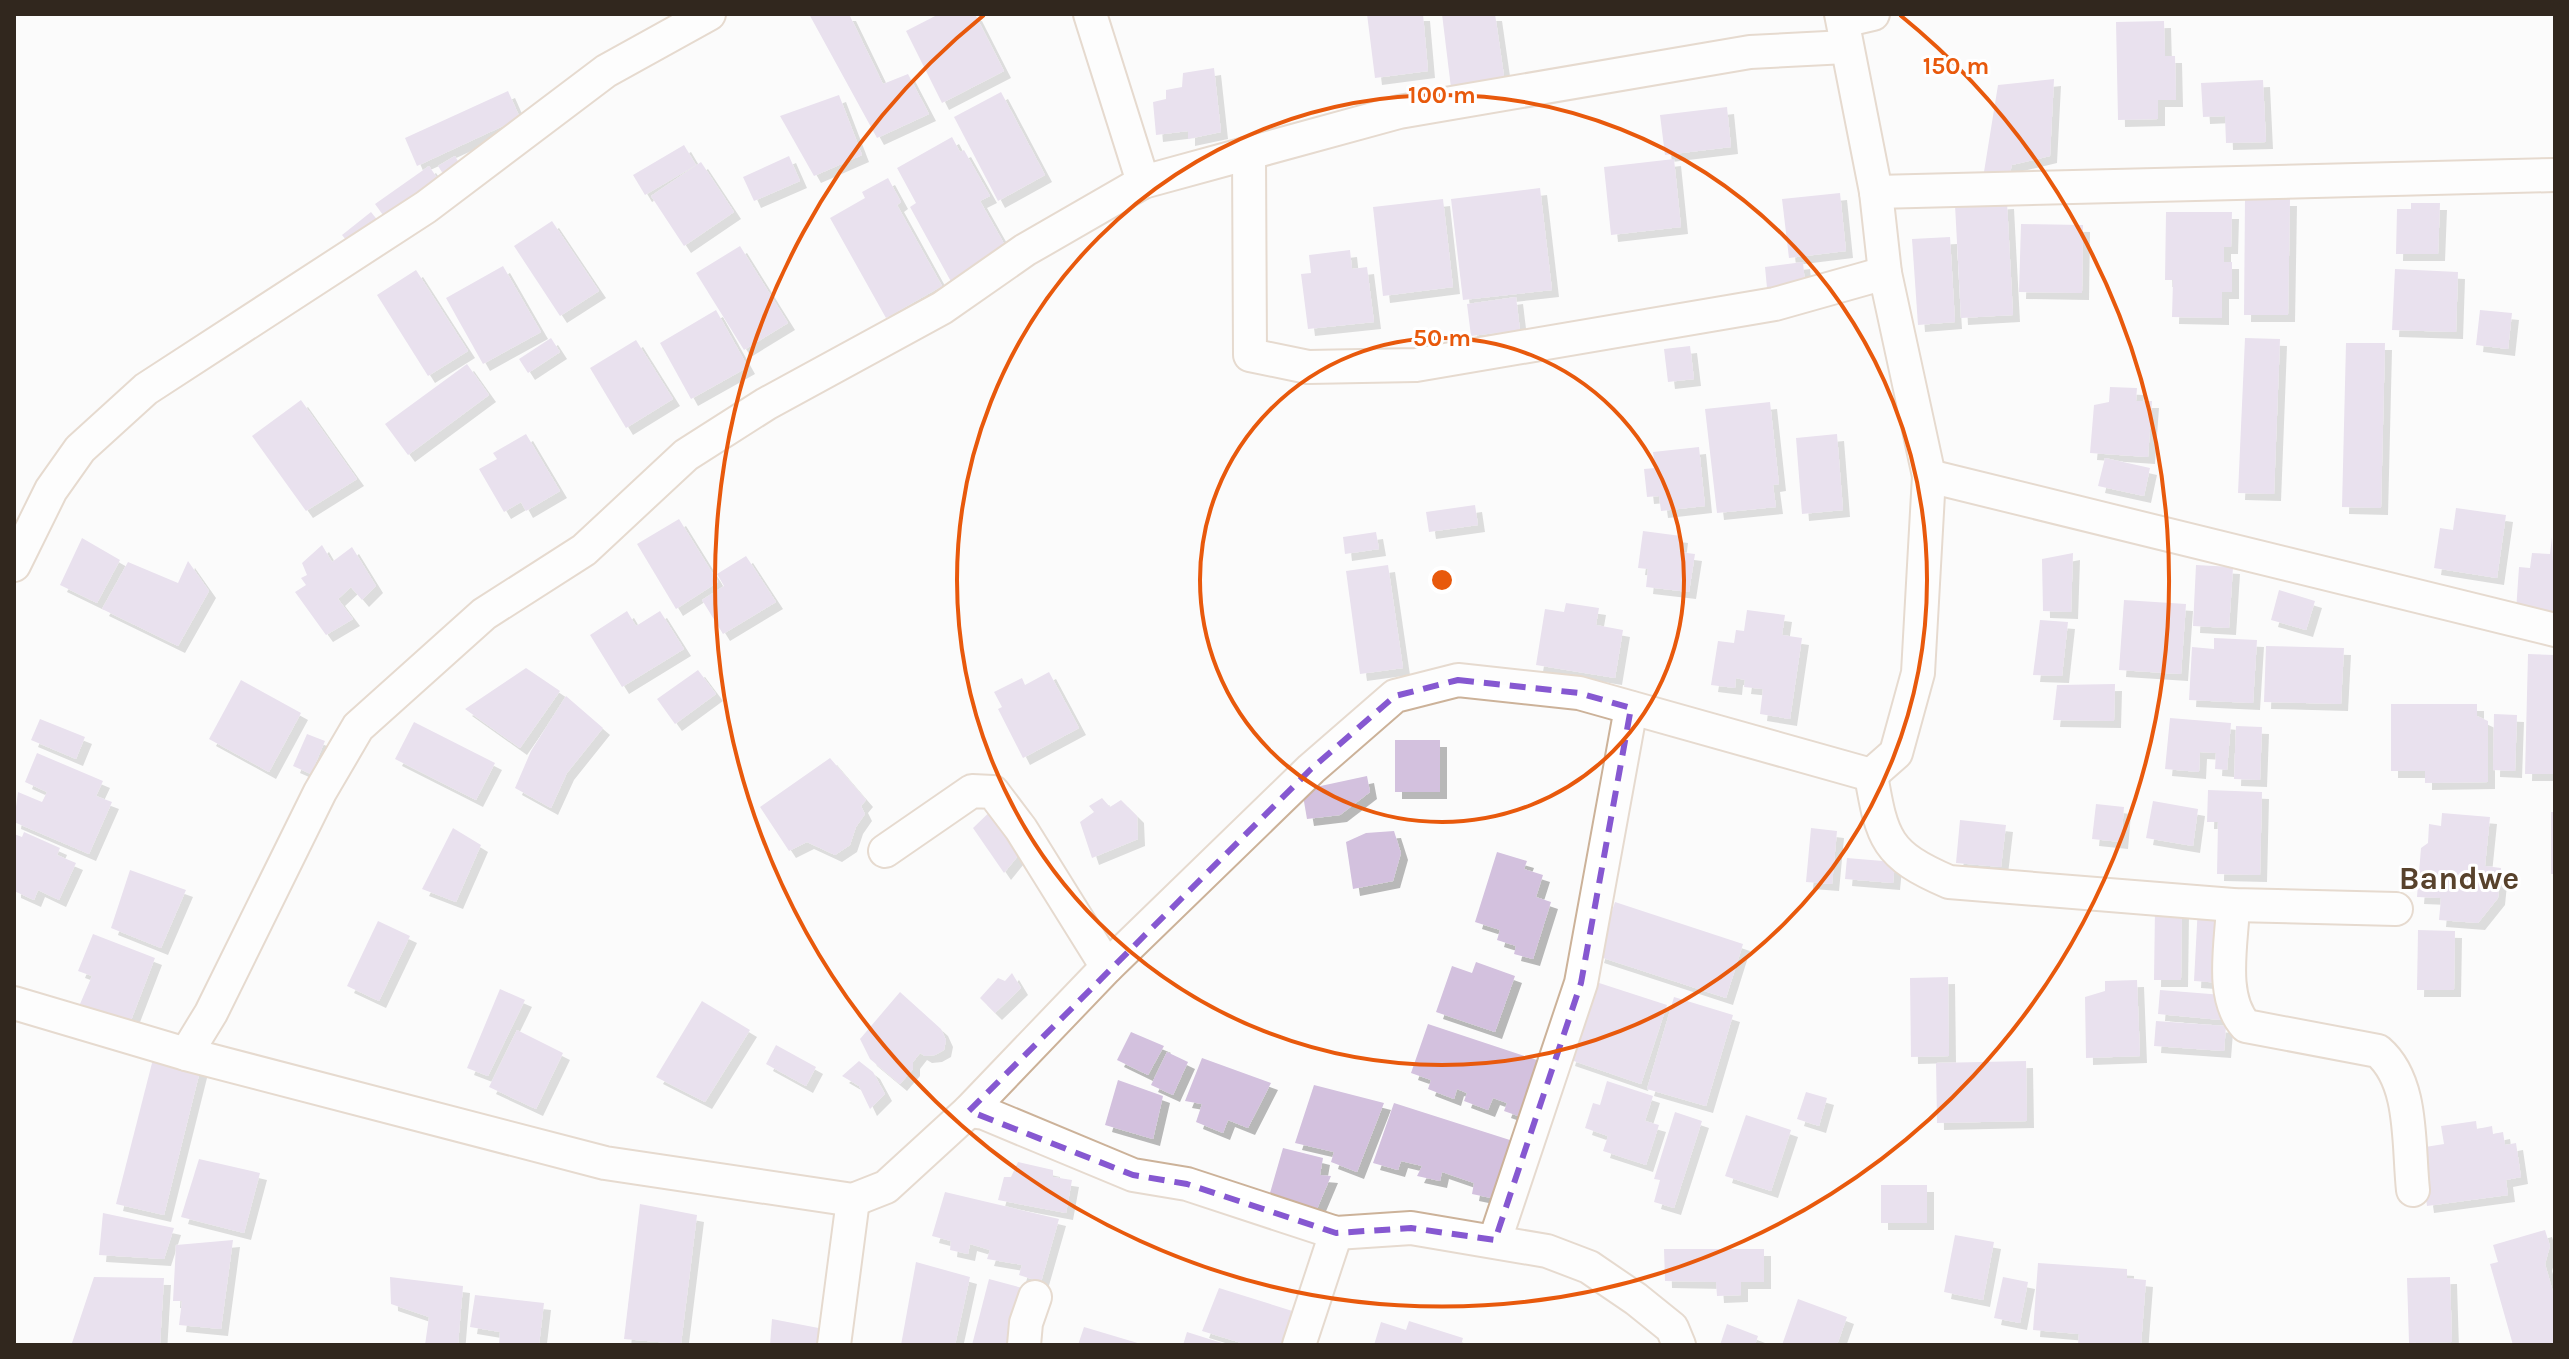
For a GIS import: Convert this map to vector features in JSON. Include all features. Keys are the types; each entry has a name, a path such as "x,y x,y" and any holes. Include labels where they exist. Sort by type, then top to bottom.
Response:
{"street":[{"path":"14,565 51,490 80,449 146,389 426,207 606,71 709,14"},
{"path":"1090,14 1143,182"},
{"path":"186,1054 211,1013 320,792 358,727 484,614 584,550 686,455 766,404 942,308 1025,250 1143,182 1399,112 1750,52 1851,24 1885,273 1929,476 1918,673 1896,753 1871,775"},
{"path":"1249,154 1250,355 1308,367 1416,365 1474,357 1775,304 1885,273"},
{"path":"1876,192 2555,175"},
{"path":"1929,476 2555,630"},
{"path":"14,1003 186,1054 605,1163 853,1200 886,1187 969,1111 1107,967 1311,769 1395,696 1458,680 1579,693 1871,775"},
{"path":"1495,1240 1581,983 1631,708"},
{"path":"1871,775 1880,826 1896,852 1920,870 1949,882 2233,905 2396,909"},
{"path":"885,851 972,791 993,792 1021,829 1107,967"},
{"path":"2233,905 2230,989 2235,1014 2246,1026 2378,1051 2394,1064 2402,1084 2413,1190"},
{"path":"969,1111 984,1113 1133,1175 1187,1184 1336,1233 1411,1228 1547,1251 1589,1267 1672,1328 1679,1345"},
{"path":"834,1345 853,1200"},
{"path":"1299,1345 1336,1233"},
{"path":"1024,1345 1026,1323 1035,1297"}],"highlighted area":[{"path":"1458,680 1579,693 1631,708 1581,983 1495,1240 1411,1228 1336,1233 1187,1184 1133,1175 969,1111 1311,769 1395,696"}],"building":[{"path":"809,14 849,14 883,84 908,74 929,114 877,138"},
{"path":"939,14 975,14 1004,71 942,103 906,31"},
{"path":"1367,14 1423,14 1428,71 1375,78"},
{"path":"1442,14 1495,14 1504,76 1451,88"},
{"path":"2164,21 2165,56 2175,56 2176,100 2158,100 2158,119 2118,120 2116,22"},
{"path":"1214,68 1221,132 1188,139 1188,131 1156,135 1153,102 1166,99 1166,90 1182,87 1183,73"},
{"path":"2054,79 2050,156 2012,165 2009,176 1983,178 1998,85"},
{"path":"2263,80 2266,142 2226,143 2225,116 2203,117 2201,83"},
{"path":"508,91 520,118 417,166 405,138"},
{"path":"1001,92 1045,175 998,201 954,117"},
{"path":"839,95 862,155 814,176 780,116"},
{"path":"1727,107 1731,147 1665,155 1660,115"},
{"path":"952,137 960,152 964,150 990,196 980,201 1011,256 954,287 910,207 916,203 897,168"},
{"path":"684,145 696,165 645,195 633,175"},
{"path":"455,156 463,170 447,180 438,166"},
{"path":"789,156 800,181 754,201 743,177"},
{"path":"1674,159 1681,227 1611,235 1604,167"},
{"path":"701,162 734,212 684,246 651,196"},
{"path":"429,166 442,185 388,222 375,204"},
{"path":"888,178 901,202 897,205 942,286 886,318 830,218 865,198 862,192"},
{"path":"1540,188 1552,290 1463,300 1451,199"},
{"path":"1840,193 1846,251 1789,258 1782,199"},
{"path":"1443,199 1453,287 1383,296 1373,207"},
{"path":"2245,199 2290,199 2288,315 2244,315"},
{"path":"2007,202 2013,315 1961,318 1955,205"},
{"path":"2411,203 2440,203 2438,254 2396,254 2397,209 2411,209"},
{"path":"371,212 379,222 351,246 342,235"},
{"path":"2166,212 2232,212 2231,247 2224,247 2224,262 2232,262 2232,292 2222,292 2222,318 2172,317 2173,280 2165,280"},
{"path":"552,221 599,291 560,316 514,246"},
{"path":"2021,224 2083,225 2082,293 2019,292"},
{"path":"1950,237 1955,322 1918,325 1912,239"},
{"path":"740,246 788,323 744,350 696,273"},
{"path":"1350,250 1352,269 1367,267 1374,322 1308,329 1301,274 1311,273 1309,255"},
{"path":"1803,262 1805,284 1767,288 1765,267"},
{"path":"503,266 541,332 483,364 446,298"},
{"path":"2395,269 2458,272 2456,332 2392,330"},
{"path":"416,270 468,351 428,376 377,295"},
{"path":"1516,297 1520,330 1471,336 1467,304"},
{"path":"716,310 748,367 691,399 660,343"},
{"path":"2480,310 2512,313 2508,349 2476,345"},
{"path":"551,338 560,352 528,373 519,359"},
{"path":"2245,338 2280,339 2274,494 2238,493"},
{"path":"636,340 673,399 626,428 590,368"},
{"path":"2346,343 2385,343 2381,508 2342,507"},
{"path":"1690,346 1694,379 1668,382 1664,349"},
{"path":"467,364 489,395 408,455 385,424"},
{"path":"2110,387 2137,388 2136,401 2152,401 2148,457 2090,453 2094,405 2109,402"},
{"path":"301,400 357,479 306,511 252,436"},
{"path":"1770,402 1779,484 1773,485 1776,507 1717,513 1705,409"},
{"path":"526,434 560,491 526,511 521,502 504,512 479,469 497,459 493,453"},
{"path":"1837,434 1843,510 1802,514 1796,438"},
{"path":"1699,447 1705,506 1661,511 1659,496 1647,497 1644,469 1655,468 1653,452"},
{"path":"2105,458 2150,468 2144,496 2098,486"},
{"path":"1475,505 1478,525 1429,532 1426,512"},
{"path":"2456,508 2506,515 2497,578 2434,568 2440,528 2453,530"},
{"path":"679,519 718,582 676,609 637,544"},
{"path":"1643,531 1681,536 1679,552 1695,554 1689,592 1646,587 1648,569 1638,568"},
{"path":"1376,532 1379,549 1345,554 1343,537"},
{"path":"2552,537 2555,614 2516,611 2519,567 2530,568 2532,553 2550,554"},
{"path":"82,538 120,560 97,603 60,585"},
{"path":"322,545 332,562 352,547 376,586 362,600 351,587 338,599 353,619 326,635 295,592 306,585 301,578 307,575 302,563"},
{"path":"2073,553 2071,612 2043,611 2042,559"},
{"path":"746,556 776,602 723,634 702,600 724,586 717,574"},
{"path":"188,561 209,591 178,646 102,609 128,562 178,583"},
{"path":"1388,565 1403,668 1360,674 1346,571"},
{"path":"2196,565 2233,567 2229,628 2193,626"},
{"path":"2279,590 2315,601 2306,630 2271,620"},
{"path":"2124,600 2186,604 2181,674 2119,670"},
{"path":"1566,603 1599,608 1596,625 1623,630 1615,678 1536,665 1545,609 1564,612"},
{"path":"1747,610 1785,615 1782,635 1802,638 1790,719 1760,714 1763,689 1744,687 1745,680 1736,678 1735,688 1711,685 1718,641 1734,643 1736,630 1744,631"},
{"path":"627,611 636,626 660,611 684,649 622,687 590,635"},
{"path":"2040,620 2068,622 2062,676 2033,675"},
{"path":"2214,638 2257,640 2253,703 2189,700 2192,647 2214,649"},
{"path":"2266,646 2344,648 2341,704 2264,702"},
{"path":"2528,654 2555,655 2555,774 2525,774"},
{"path":"526,668 560,691 520,748 465,709"},
{"path":"698,670 716,694 675,724 657,699"},
{"path":"1049,672 1079,728 1023,758 998,709 1002,707 994,692 1022,678 1025,685"},
{"path":"241,680 301,713 269,772 209,739"},
{"path":"2115,684 2114,721 2053,720 2057,685"},
{"path":"566,696 603,728 567,773 551,808 515,788 531,751"},
{"path":"2391,704 2477,704 2477,716 2488,721 2488,782 2425,783 2425,771 2391,771"},
{"path":"2494,714 2517,715 2515,771 2493,770"},
{"path":"2170,718 2231,723 2227,770 2215,769 2216,753 2200,752 2199,772 2165,769"},
{"path":"40,719 85,737 76,759 31,740"},
{"path":"414,722 495,763 476,800 395,759"},
{"path":"2236,726 2262,727 2260,780 2234,779"},
{"path":"307,734 325,741 311,774 293,766"},
{"path":"1395,740 1440,740 1440,792 1395,792"},
{"path":"37,753 103,781 96,796 112,802 89,854 14,822 18,792 42,802 47,792 25,782"},
{"path":"830,758 866,800 861,806 865,814 856,827 850,845 835,855 807,842 789,851 760,807"},
{"path":"1367,776 1370,792 1340,815 1307,819 1302,790"},
{"path":"2208,790 2262,792 2260,875 2217,874 2218,822 2207,822"},
{"path":"1102,798 1110,807 1121,800 1137,816 1138,839 1092,858 1080,822 1094,812 1089,806"},
{"path":"2153,801 2198,809 2193,846 2146,838"},
{"path":"1000,802 1021,852 1004,873 973,828"},
{"path":"2096,804 2124,807 2121,842 2092,839"},
{"path":"2551,812 2555,812 2555,874 2551,874"},
{"path":"2442,813 2490,817 2485,866 2501,868 2498,898 2478,923 2439,920 2441,898 2417,897 2421,848 2428,843 2429,824 2441,826"},
{"path":"1960,820 2006,825 2001,867 1956,863"},
{"path":"453,828 481,845 456,902 422,889"},
{"path":"1811,828 1837,831 1832,884 1806,882"},
{"path":"1394,831 1401,853 1393,881 1353,889 1346,842 1366,833"},
{"path":"24,832 60,848 57,855 76,863 59,900 38,890 34,900 14,891 14,834 22,837"},
{"path":"1497,852 1527,861 1524,869 1543,875 1536,897 1551,902 1533,959 1514,954 1516,946 1497,940 1500,930 1475,922"},
{"path":"1847,858 1895,862 1893,883 1845,879"},
{"path":"130,870 186,890 161,948 111,928"},
{"path":"1615,902 1743,944 1726,998 1597,956"},
{"path":"2198,906 2227,907 2223,983 2194,981"},
{"path":"2155,908 2182,908 2181,980 2154,980"},
{"path":"378,921 410,936 379,1001 347,986"},
{"path":"2418,930 2455,931 2454,990 2417,990"},
{"path":"93,934 155,958 130,1023 80,1004 92,976 78,971"},
{"path":"1476,962 1515,976 1495,1032 1436,1012 1452,966 1472,973"},
{"path":"1012,973 1021,988 995,1013 980,998 998,978 1005,981"},
{"path":"1948,977 1949,1056 1911,1057 1910,978"},
{"path":"2137,980 2140,1056 2086,1058 2085,997 2105,991 2105,981"},
{"path":"1593,981 1667,1005 1641,1084 1568,1059"},
{"path":"500,989 525,1000 488,1076 467,1068"},
{"path":"2160,990 2223,995 2221,1020 2158,1014"},
{"path":"900,992 941,1029 946,1040 944,1050 935,1055 920,1053 913,1062 913,1069 900,1084 870,1059 860,1039"},
{"path":"1674,997 1733,1015 1706,1106 1647,1089"},
{"path":"702,1001 750,1030 705,1102 656,1077"},
{"path":"2156,1021 2226,1026 2224,1051 2154,1046"},
{"path":"1428,1024 1540,1061 1521,1117 1504,1111 1507,1103 1493,1098 1488,1110 1464,1101 1467,1093 1457,1089 1454,1099 1428,1089 1431,1080 1411,1073"},
{"path":"517,1030 563,1053 536,1109 489,1087"},
{"path":"1131,1032 1164,1046 1148,1075 1117,1060"},
{"path":"776,1045 816,1067 806,1086 766,1064"},
{"path":"1167,1052 1188,1062 1173,1095 1151,1085"},
{"path":"1202,1058 1271,1083 1248,1128 1228,1120 1223,1133 1196,1122 1202,1104 1185,1101"},
{"path":"153,1059 201,1067 164,1215 116,1204"},
{"path":"859,1061 873,1072 885,1094 870,1109 859,1086 842,1076"},
{"path":"2026,1061 2027,1121 1937,1123 1936,1063"},
{"path":"1118,1080 1163,1096 1153,1139 1105,1125"},
{"path":"1607,1081 1653,1096 1645,1121 1659,1125 1646,1165 1603,1151 1608,1136 1585,1128 1593,1103 1600,1105"},
{"path":"1314,1085 1384,1103 1357,1172 1331,1162 1334,1152 1295,1143"},
{"path":"1806,1092 1827,1098 1819,1126 1797,1119"},
{"path":"1394,1103 1513,1141 1496,1199 1472,1194 1474,1183 1442,1172 1440,1181 1417,1176 1422,1166 1401,1161 1398,1170 1373,1163"},
{"path":"1675,1112 1702,1121 1674,1208 1654,1202 1660,1180 1654,1179"},
{"path":"1746,1115 1791,1130 1771,1191 1725,1176"},
{"path":"2476,1121 2477,1129 2492,1126 2493,1134 2503,1132 2505,1145 2516,1143 2521,1177 2506,1180 2508,1195 2427,1206 2419,1148 2444,1144 2441,1126"},
{"path":"1283,1148 1323,1158 1320,1175 1331,1176 1317,1209 1270,1193"},
{"path":"199,1159 260,1173 244,1233 181,1217"},
{"path":"1018,1162 1053,1170 1053,1177 1072,1180 1066,1213 998,1200 1004,1177 1011,1177"},
{"path":"1881,1185 1927,1185 1927,1223 1881,1223"},
{"path":"945,1192 1059,1219 1041,1282 1019,1275 1022,1265 987,1259 990,1250 970,1244 968,1254 950,1250 951,1241 932,1236"},
{"path":"640,1204 697,1215 681,1344 624,1339"},
{"path":"103,1213 174,1228 164,1259 99,1255"},
{"path":"2545,1230 2550,1246 2545,1264 2555,1299 2555,1345 2513,1345 2490,1264 2498,1262 2493,1245"},
{"path":"1955,1235 1994,1242 1983,1300 1944,1292"},
{"path":"233,1240 221,1329 179,1325 182,1301 173,1301 176,1245"},
{"path":"1664,1249 1764,1249 1764,1282 1741,1282 1741,1295 1717,1296 1716,1282 1665,1281"},
{"path":"916,1262 970,1277 955,1345 901,1345"},
{"path":"2038,1263 2127,1269 2127,1278 2146,1280 2141,1345 2078,1344 2079,1334 2033,1330"},
{"path":"94,1277 164,1278 160,1345 72,1343"},
{"path":"390,1277 463,1286 458,1345 425,1345 429,1317 391,1304"},
{"path":"2003,1277 2028,1282 2020,1323 1994,1318"},
{"path":"2450,1277 2452,1342 2409,1343 2407,1278"},
{"path":"989,1279 1026,1289 1012,1345 972,1345"},
{"path":"1219,1288 1302,1314 1291,1345 1248,1345 1202,1331"},
{"path":"475,1295 544,1303 539,1345 499,1345 500,1332 470,1327"},
{"path":"1798,1299 1847,1317 1837,1345 1782,1345"},
{"path":"772,1319 829,1330 828,1345 770,1345"},
{"path":"1409,1321 1463,1338 1461,1345 1374,1345 1381,1322 1406,1330"},
{"path":"1727,1324 1758,1336 1755,1345 1720,1345"},
{"path":"1084,1327 1141,1344 1141,1345 1078,1345"},
{"path":"1187,1332 1225,1344 1225,1345 1183,1345"}],"district":[{"name":"Bandwe","path":"2459,878"}]}
